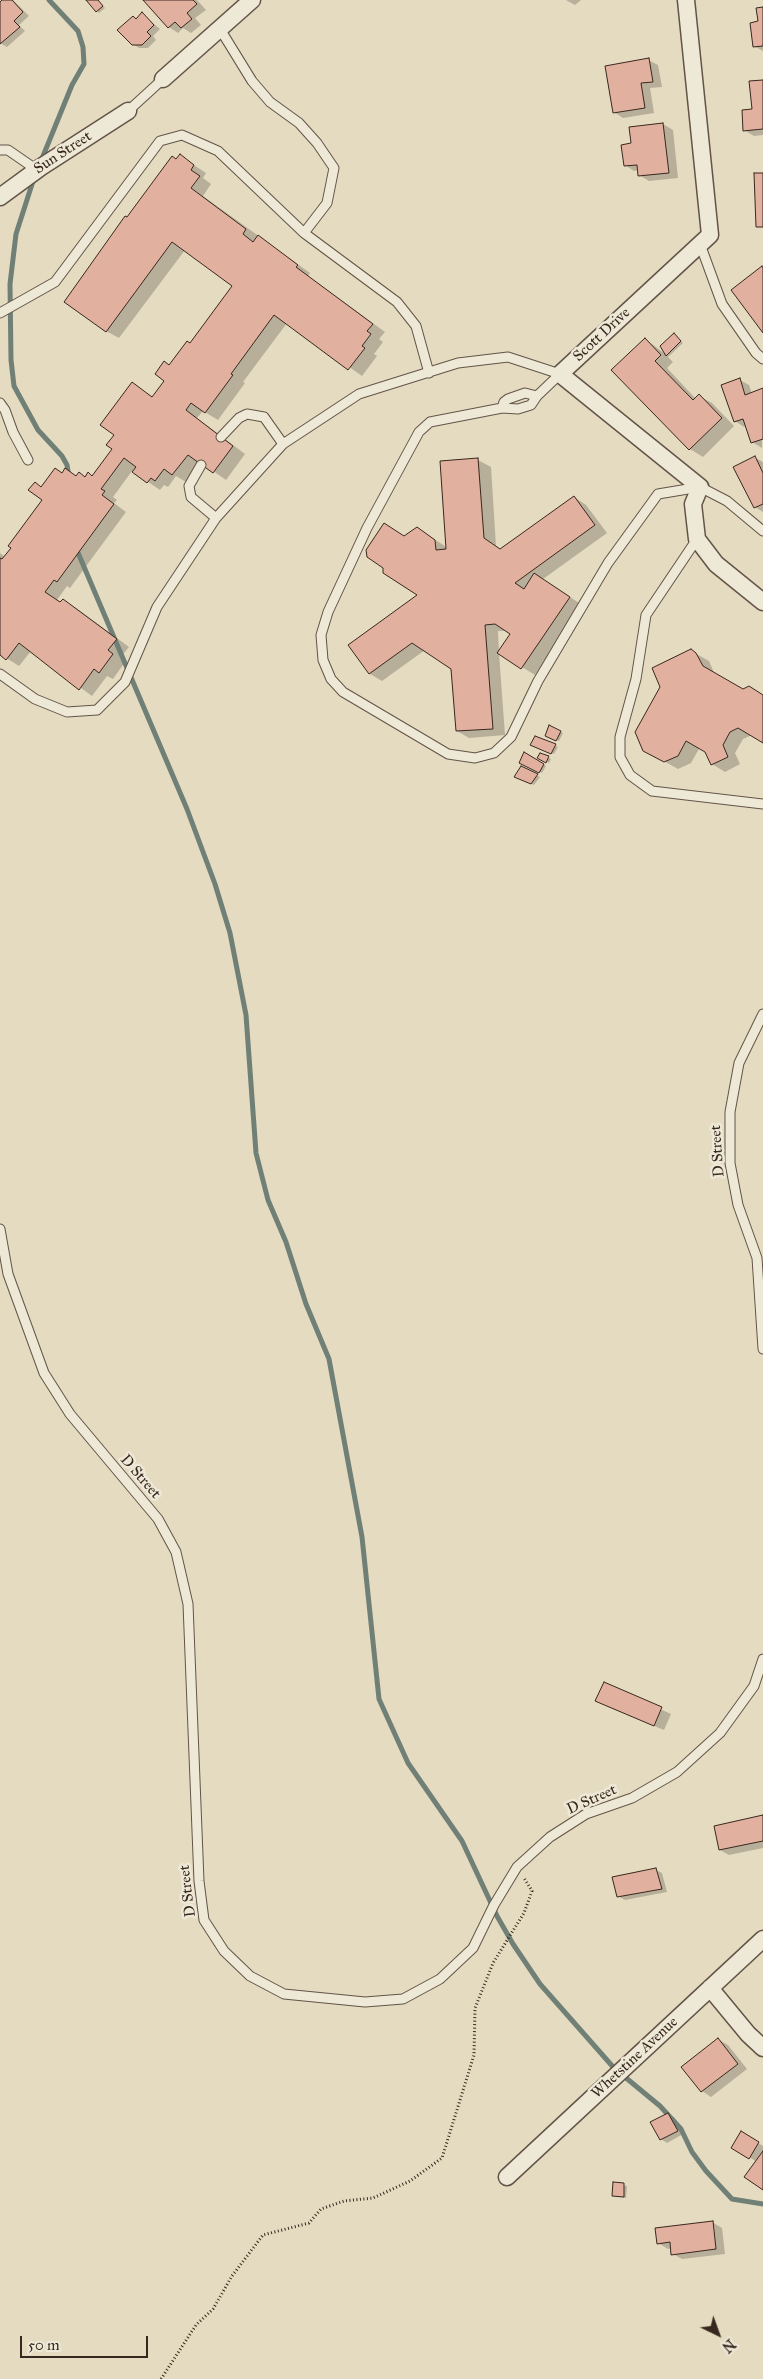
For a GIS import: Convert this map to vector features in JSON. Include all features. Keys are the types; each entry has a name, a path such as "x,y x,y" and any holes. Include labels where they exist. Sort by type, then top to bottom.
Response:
{"street":[{"path":"163,79 252,0"},
{"name":"Scott Drive","path":"686,0 710,234 560,374 700,487"},
{"name":"Sun Street","path":"0,197 37,170 128,111"},
{"path":"700,487 693,504 697,539 716,564 763,602"},
{"name":"Whetstine Avenue","path":"507,2177 763,1939"},
{"path":"710,1988 748,2034 763,2048"}],"lane":[{"path":"220,28 252,81 270,102 300,123 317,143 334,168 327,203 304,233"},
{"path":"128,111 163,79"},
{"path":"0,313 55,282 160,141 182,135 218,151 304,233 397,302 416,326 429,372"},
{"path":"0,150 8,150 37,170"},
{"path":"700,244 722,304 756,353 763,359"},
{"path":"0,674 35,699 67,712 97,710 125,682 157,607 216,518 283,444 359,394 458,363 508,358 560,374 531,404 524,407 518,409 502,408 430,422 419,432 367,528 328,612 321,635 323,660 331,679 344,692 448,754 475,758 494,753 511,737 538,681 608,563 651,501 658,494 700,487 727,501 763,531"},
{"path":"502,408 508,399 525,392 537,396"},
{"path":"0,403 6,410 12,432 28,460"},
{"path":"221,436 239,418 247,414 264,417 283,444"},
{"path":"201,465 189,486 191,497 216,518"},
{"path":"697,539 646,615 636,679 620,737 620,757 630,775 652,791 763,804"},
{"name":"D Street","path":"763,1014 739,1063 730,1112 730,1163 738,1205 757,1258 763,1349"},
{"name":"D Street","path":"0,1229 8,1274 44,1372 70,1414 158,1519 176,1552 188,1604 199,1881 204,1920 224,1951 250,1976 284,1994 365,2002 403,1999 440,1979 473,1948 494,1905 518,1867 550,1837 586,1814 632,1798 677,1772 720,1733 754,1686 763,1660"}],"path":[{"path":"161,2379 196,2325 213,2309 232,2276 264,2235 309,2223 321,2209 344,2201 373,2198 410,2181 442,2158 474,2055 475,2008 493,1963 524,1913 532,1891 518,1867"}],"building":[{"path":"2,0 12,0 23,12 14,21 20,27 0,44 0,2"},
{"path":"86,0 98,0 103,6 96,12"},
{"path":"143,0 193,0 197,4 187,13 192,19 181,28 175,22 168,28"},
{"path":"763,7 763,46 753,47 750,23 758,21 756,8"},
{"path":"142,12 154,25 147,32 151,36 142,45 132,45 117,30 133,16 136,19"},
{"path":"649,58 653,82 641,83 645,108 613,113 605,66"},
{"path":"763,80 763,129 743,131 742,110 752,109 749,81"},
{"path":"663,123 669,173 638,176 637,165 624,166 621,145 631,143 629,127"},
{"path":"180,154 194,165 191,170 200,176 191,188 246,229 243,234 253,242 258,235 298,265 296,267 373,324 367,331 371,334 362,346 365,348 348,370 274,315 205,413 191,403 186,410 233,446 213,473 188,455 172,475 164,469 155,481 151,478 147,483 132,472 136,467 124,458 101,489 105,491 102,495 114,504 57,582 54,580 45,592 60,602 63,599 117,639 108,650 113,654 99,673 94,669 79,690 19,643 6,660 0,655 0,558 2,559 11,548 8,546 42,500 28,490 35,482 41,487 55,468 62,473 65,468 76,476 79,472 85,477 88,472 92,476 112,449 106,445 114,435 100,425 132,382 152,397 164,381 155,374 164,361 169,365 187,341 190,343 232,286 172,242 106,332 64,302 125,216 127,217 172,156 176,159"},
{"path":"754,173 763,173 763,227 756,227"},
{"path":"762,266 763,268 763,333 731,290"},
{"path":"674,333 681,341 666,356 660,346"},
{"path":"645,338 661,355 655,361 693,400 699,394 722,418 689,450 611,370"},
{"path":"740,378 745,395 763,388 763,439 751,443 743,419 734,422 721,385"},
{"path":"755,456 763,473 763,504 754,508 733,467"},
{"path":"478,458 484,538 500,549 574,496 595,525 515,583 524,589 534,573 570,597 521,669 497,653 510,634 495,624 485,625 493,729 456,731 451,669 412,643 369,674 348,645 417,595 383,573 383,568 367,557 366,550 384,523 404,536 417,527 435,540 436,550 446,549 440,461"},
{"path":"691,649 696,653 703,666 743,689 749,686 763,695 763,743 738,728 730,732 723,745 728,757 711,765 705,752 686,741 678,756 664,762 643,751 635,732 660,687 652,668"},
{"path":"549,725 561,731 556,741 545,736"},
{"path":"535,736 556,744 551,754 530,745"},
{"path":"524,752 544,764 539,773 519,763"},
{"path":"540,753 549,756 546,763 537,758"},
{"path":"521,766 538,774 531,784 514,777"},
{"path":"604,1682 662,1707 654,1726 595,1701"},
{"path":"763,1815 763,1841 719,1850 714,1826"},
{"path":"656,1868 662,1889 617,1897 612,1877"},
{"path":"718,2038 738,2064 701,2092 681,2067"},
{"path":"668,2113 678,2131 660,2140 650,2122"},
{"path":"741,2131 759,2142 749,2159 731,2148"},
{"path":"763,2151 763,2190 744,2177"},
{"path":"613,2182 624,2183 624,2197 612,2196"},
{"path":"713,2221 716,2249 671,2255 670,2242 657,2244 655,2228"}],"waterway":[{"path":"41,161 72,85 84,64 83,47 78,31 49,0"},
{"path":"34,178 16,234 10,284 11,360 14,386 38,430 62,456 67,465 69,477"},
{"path":"76,548 187,809 215,884 230,933 246,1015 256,1153 268,1200 286,1242 306,1304 329,1359 362,1537 379,1699 408,1763 462,1841 497,1916 540,1984 614,2068 660,2106 681,2129 692,2152 706,2171 732,2199 763,2204"}]}
